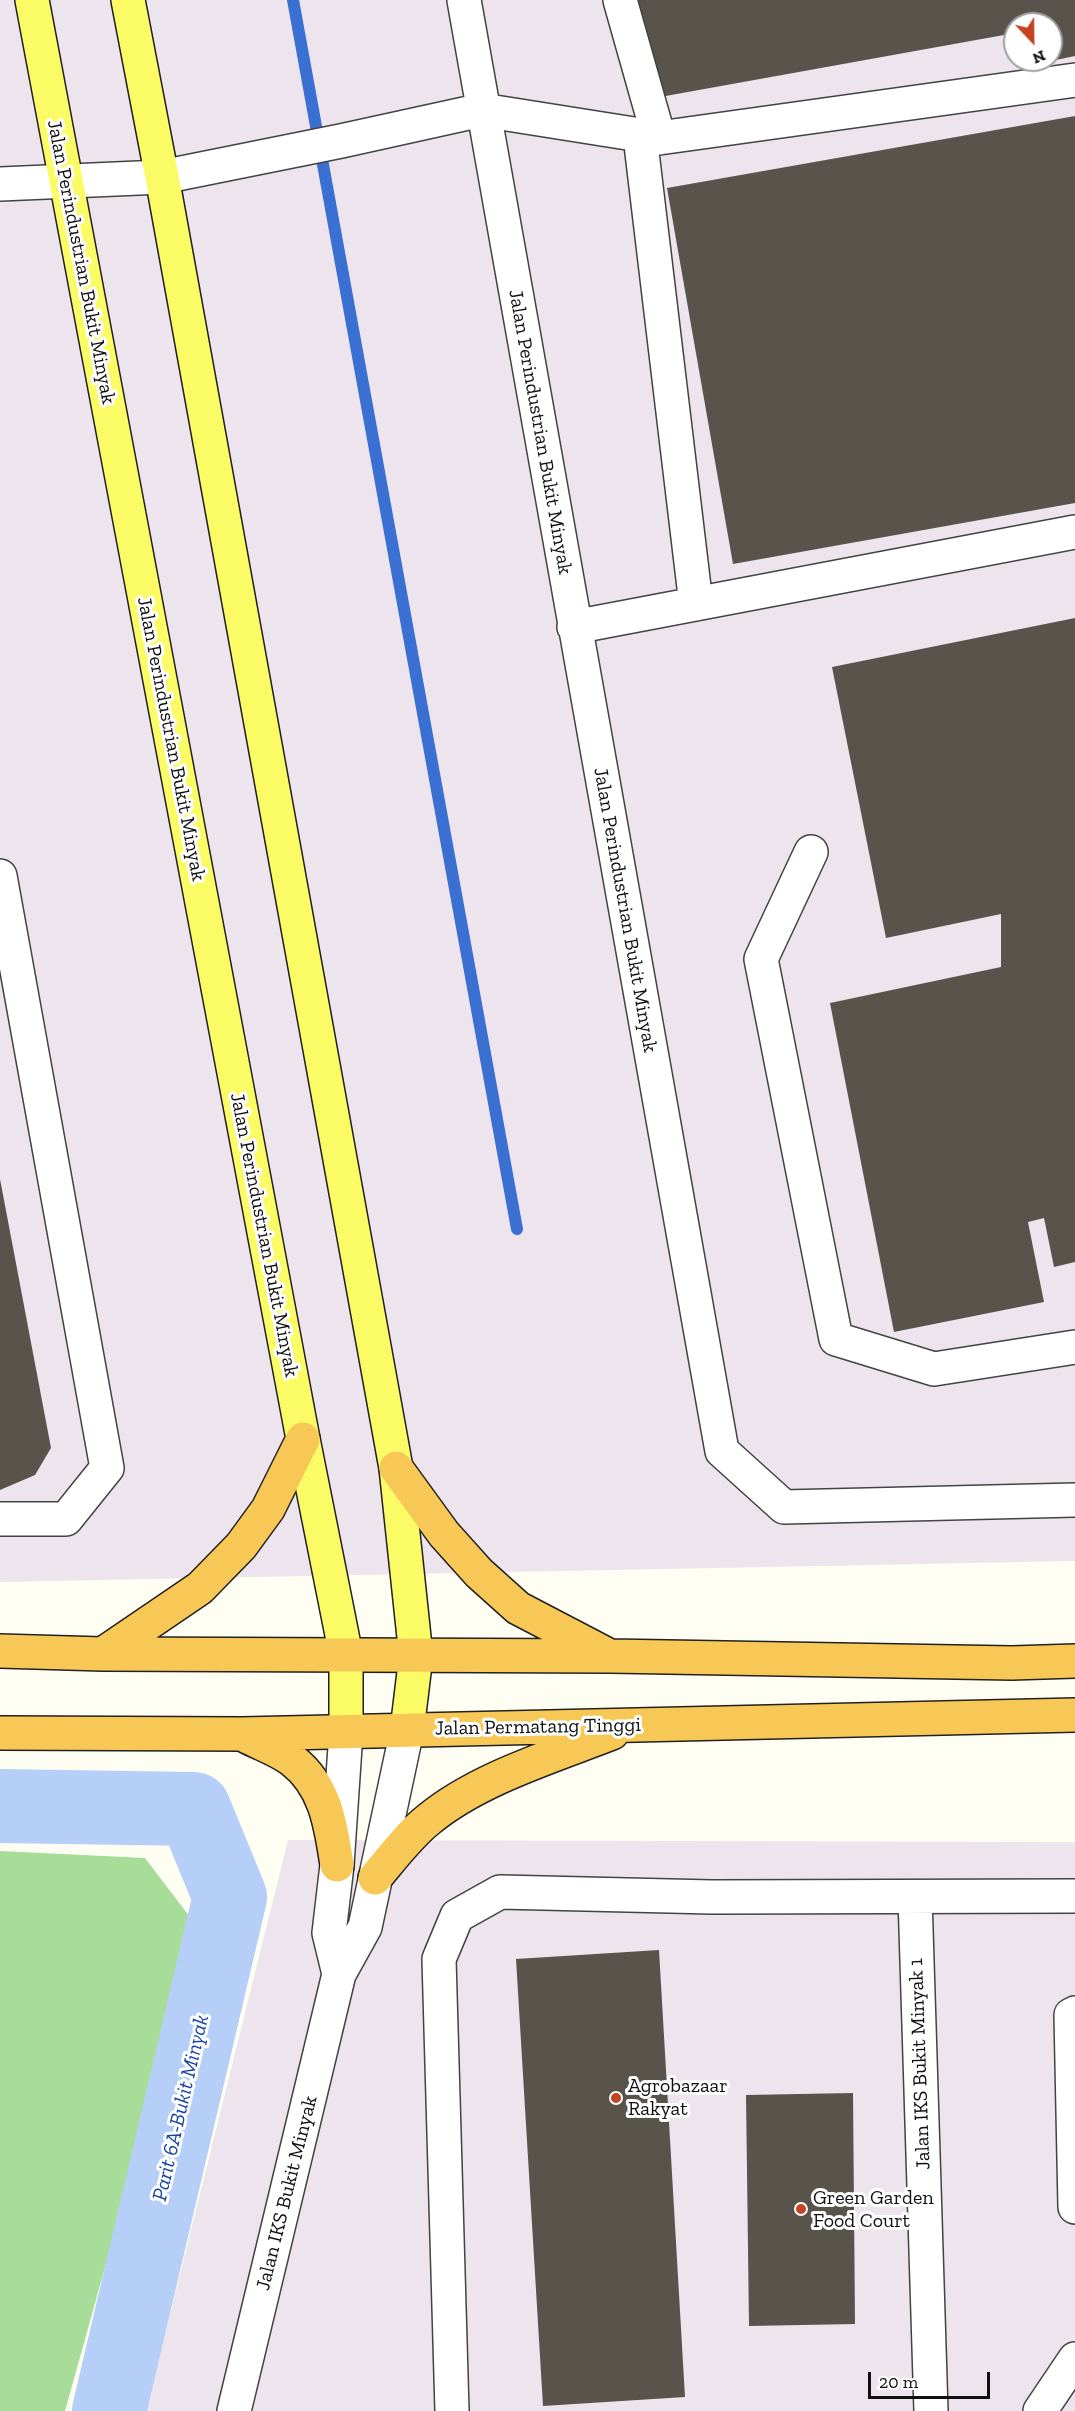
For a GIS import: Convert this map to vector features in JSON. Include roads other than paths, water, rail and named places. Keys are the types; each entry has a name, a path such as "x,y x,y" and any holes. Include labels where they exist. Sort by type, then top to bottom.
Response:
{"highway":[{"path":"103,1654 200,1588 241,1545 268,1509 303,1439"},
{"path":"396,1468 444,1534 479,1573 518,1608 610,1656"},
{"path":"0,1651 103,1654 610,1656 1012,1663 1075,1661"},
{"name":"Jalan Permatang Tinggi","path":"0,1733 242,1734 1075,1715"},
{"path":"375,1878 429,1819 479,1787 631,1725"},
{"path":"242,1734 291,1760 310,1778 323,1800 330,1820 337,1865"}],"main road":[{"name":"Jalan Perindustrian Bukit Minyak","path":"32,0 345,1655 346,1732"},
{"path":"128,0 396,1468 416,1656 406,1730"}],"street":[{"name":"Jalan Perindustrian Bukit Minyak","path":"464,0 722,1451 784,1508 1075,1500"},
{"path":"620,0 650,137 696,604"},
{"path":"0,184 162,177 482,110 650,137 1075,80"},
{"path":"574,627 1075,532"},
{"path":"811,852 761,959 836,1339 934,1369 1075,1347"},
{"path":"0,876 107,1468 66,1519 0,1519"},
{"name":"Jalan IKS Bukit Minyak","path":"234,2411 339,1974 365,1927 406,1730"},
{"name":"Jalan IKS Bukit Minyak","path":"339,1974 329,1933 337,1865 346,1732"},
{"path":"452,2411 439,1959 457,1916 500,1892 712,1897 1075,1896"},
{"name":"Jalan IKS Bukit Minyak 1","path":"915,1897 931,2411"},
{"path":"1075,2013 1071,2015 1075,2207"},
{"path":"1040,2411 1075,2359"}],"waterway":[{"path":"293,0 517,1229"},
{"name":"Parit 6A-Bukit Minyak","path":"0,1806 194,1809 230,1897 109,2411"}],"place":[{"name":"Agrobazaar Rakyat","path":"616,2098"},
{"name":"Green Garden Food Court","path":"801,2209"}]}
